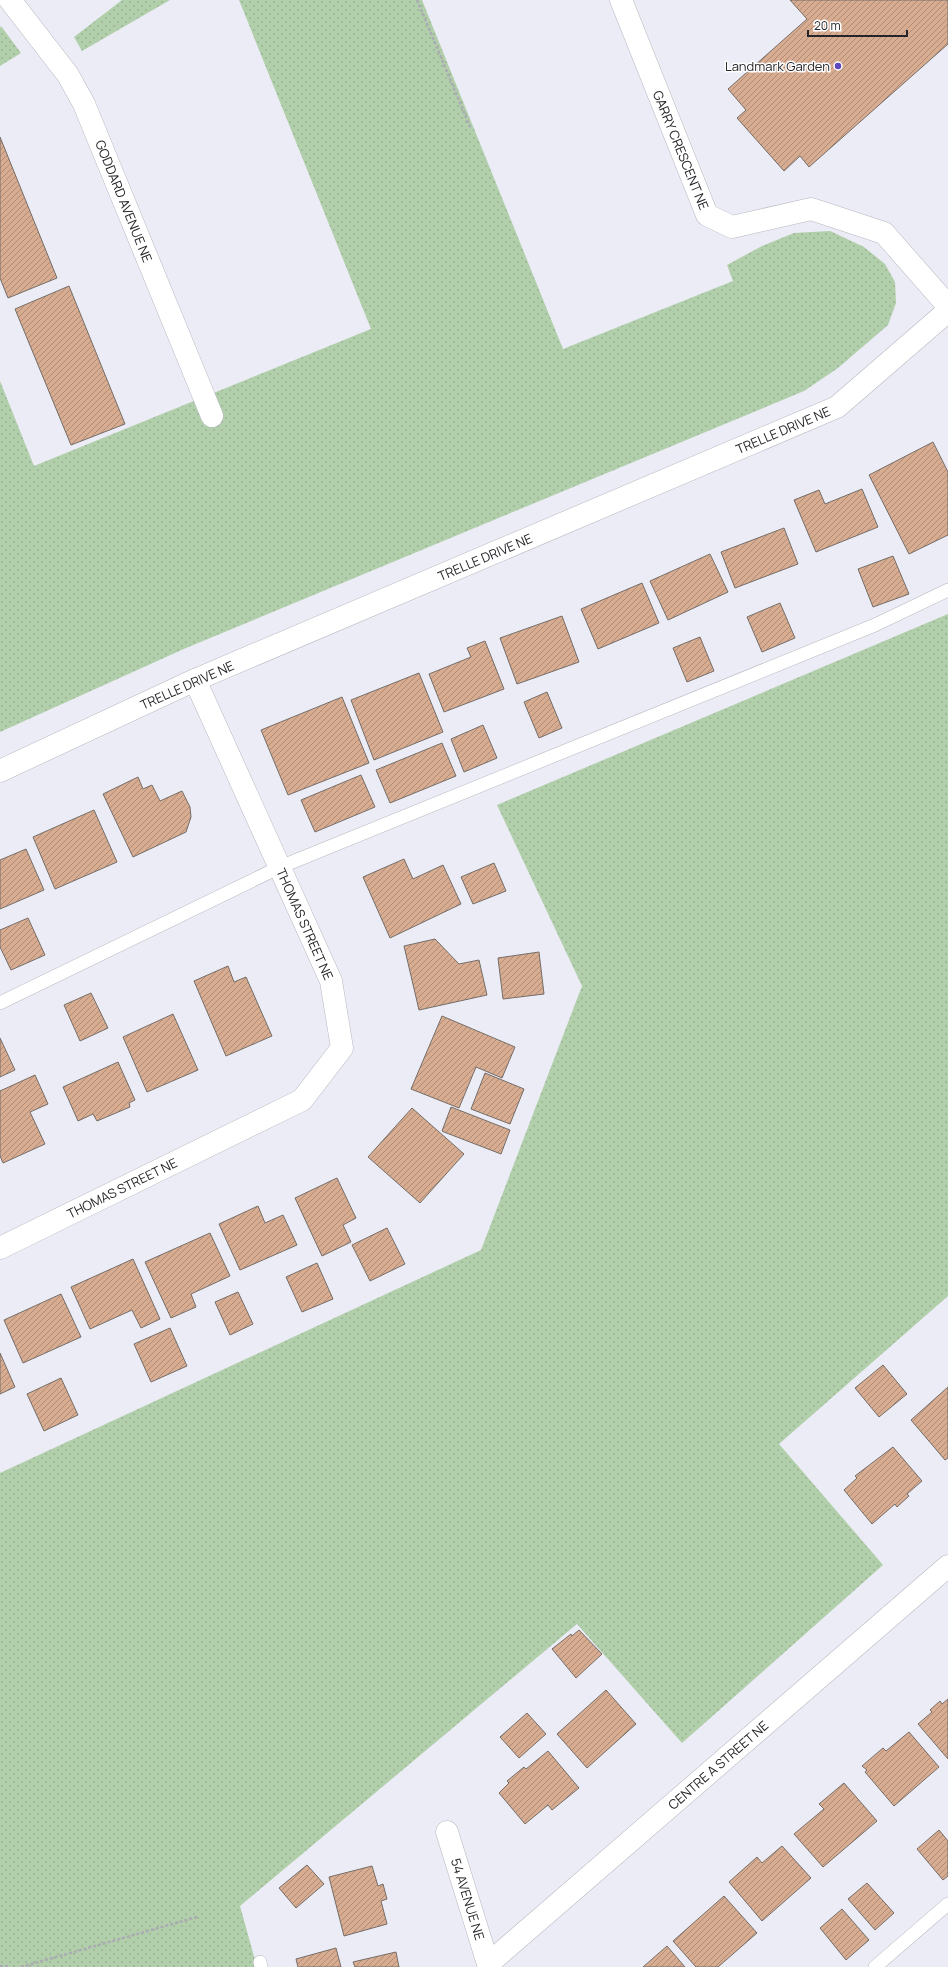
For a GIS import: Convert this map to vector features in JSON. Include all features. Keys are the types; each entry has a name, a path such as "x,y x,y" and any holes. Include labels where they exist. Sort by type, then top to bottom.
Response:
{"street":[{"name":"GODDARD AVENUE NE","path":"10,0 68,75 84,104 212,416"},
{"name":"GARRY CRESCENT NE","path":"621,0 707,215 732,227 811,209 884,233 948,306"},
{"name":"TRELLE DRIVE NE","path":"0,771 195,680 837,408 948,311"},
{"name":"THOMAS STREET NE","path":"0,1248 302,1100 342,1048 331,981 195,680"},
{"name":"CENTRE A STREET NE","path":"488,1965 948,1566"},
{"name":"54 AVENUE NE","path":"447,1832 488,1965"}],"lane":[{"path":"0,1003 280,867 874,626 948,590"},
{"path":"875,1967 948,1904"}],"path":[{"path":"416,0 471,130"},
{"path":"21,1967 197,1917"},
{"path":"0,1966 10,1967"}],"green space":[{"path":"122,0 170,0 82,51 74,37"},
{"path":"239,0 422,0 563,349 733,281 727,265 762,246 794,233 830,231 864,247 885,264 895,282 896,303 888,325 838,368 804,391 186,648 0,732 0,381 34,466 371,329"},
{"path":"1,26 21,53 0,66 0,28"},
{"path":"948,614 948,1296 779,1444 883,1565 682,1743 577,1624 240,1906 257,1967 0,1967 0,1473 481,1250 582,986 497,805"}],"building":[{"name":"Landmark Garden","path":"790,0 948,0 948,44 809,167 800,156 784,171 737,118 746,110 728,89 807,19"},
{"path":"0,137 57,278 8,298 0,278"},
{"path":"69,286 125,424 71,445 15,309"},
{"path":"933,442 948,472 948,535 909,554 869,475"},
{"path":"862,489 878,527 816,552 794,500 819,490 825,504"},
{"path":"784,528 798,564 735,588 721,552"},
{"path":"710,554 728,592 668,620 650,581"},
{"path":"893,556 909,594 873,607 858,569"},
{"path":"642,583 659,623 598,649 581,609"},
{"path":"780,603 795,638 762,652 747,617"},
{"path":"562,616 579,662 517,684 500,638"},
{"path":"700,637 714,671 687,682 673,648"},
{"path":"485,641 504,689 444,712 429,674 471,657 467,648"},
{"path":"419,673 443,732 374,760 351,700"},
{"path":"547,692 562,728 539,738 524,702"},
{"path":"342,697 369,763 288,795 261,730"},
{"path":"483,725 497,758 464,772 451,739"},
{"path":"442,743 456,776 390,803 376,770"},
{"path":"361,775 375,807 315,832 301,800"},
{"path":"138,777 143,789 152,785 160,801 182,791 190,807 191,817 186,832 133,857 103,794"},
{"path":"94,810 117,862 55,889 33,837"},
{"path":"26,849 44,890 0,909 0,860"},
{"path":"404,859 413,879 443,865 461,904 390,938 363,877"},
{"path":"494,863 506,891 473,904 461,877"},
{"path":"28,918 45,955 11,970 0,947 0,930"},
{"path":"435,939 459,964 479,960 487,995 419,1010 404,946"},
{"path":"539,952 544,994 503,999 498,958"},
{"path":"228,966 234,982 246,977 272,1036 226,1056 194,981"},
{"path":"91,993 108,1028 80,1041 64,1005"},
{"path":"173,1014 198,1070 147,1092 123,1037"},
{"path":"442,1016 515,1047 502,1078 476,1067 459,1108 411,1089"},
{"path":"0,1038 15,1070 0,1077"},
{"path":"118,1062 135,1100 129,1103 130,1107 97,1121 93,1114 78,1121 63,1087"},
{"path":"485,1073 524,1089 510,1124 471,1109"},
{"path":"35,1075 48,1104 30,1112 45,1144 3,1163 0,1156 0,1091"},
{"path":"451,1107 510,1130 501,1154 442,1131"},
{"path":"412,1108 464,1154 420,1203 368,1157"},
{"path":"337,1178 356,1218 343,1225 351,1242 322,1256 295,1198"},
{"path":"258,1206 265,1223 283,1215 297,1245 240,1270 219,1224"},
{"path":"387,1228 405,1264 370,1281 352,1245"},
{"path":"210,1233 230,1276 191,1294 196,1307 171,1318 145,1262"},
{"path":"133,1259 160,1319 141,1328 132,1310 90,1329 71,1287"},
{"path":"317,1263 333,1299 302,1312 286,1277"},
{"path":"238,1292 253,1324 230,1335 215,1302"},
{"path":"61,1294 81,1337 23,1363 4,1320"},
{"path":"170,1328 187,1366 151,1382 134,1344"},
{"path":"0,1353 15,1387 0,1394"},
{"path":"883,1365 907,1394 879,1417 855,1388"},
{"path":"61,1378 78,1415 44,1431 27,1394"},
{"path":"948,1387 948,1458 945,1460 911,1420"},
{"path":"893,1447 922,1481 907,1494 909,1496 897,1507 895,1504 872,1524 844,1490 857,1478 855,1476"},
{"path":"579,1630 602,1654 576,1678 552,1649 571,1634 572,1636"},
{"path":"606,1690 636,1724 587,1768 557,1734"},
{"path":"948,1699 948,1759 918,1724 932,1712 930,1710 940,1701 942,1704"},
{"path":"527,1713 546,1734 519,1758 500,1737"},
{"path":"909,1732 939,1767 894,1806 865,1772 867,1770 862,1766 883,1748 886,1751"},
{"path":"548,1751 579,1788 552,1810 548,1805 525,1824 499,1793 509,1783 507,1781 524,1767 526,1769"},
{"path":"844,1783 877,1821 823,1867 794,1834 824,1809 819,1804"},
{"path":"939,1830 948,1841 948,1876 943,1880 917,1849"},
{"path":"782,1846 811,1878 762,1921 729,1882 757,1857 762,1863"},
{"path":"307,1865 324,1884 296,1908 279,1888"},
{"path":"372,1866 378,1886 383,1884 387,1899 381,1901 387,1924 344,1936 329,1877"},
{"path":"867,1883 894,1913 875,1930 848,1899"},
{"path":"724,1896 757,1933 718,1967 696,1967 673,1941"},
{"path":"842,1909 869,1940 846,1960 820,1928"},
{"path":"667,1946 685,1967 643,1967"},
{"path":"336,1948 341,1967 298,1967 296,1959"},
{"path":"396,1952 399,1967 355,1967 353,1962"}],"place":[{"name":"Landmark Garden","path":"838,66"}]}
